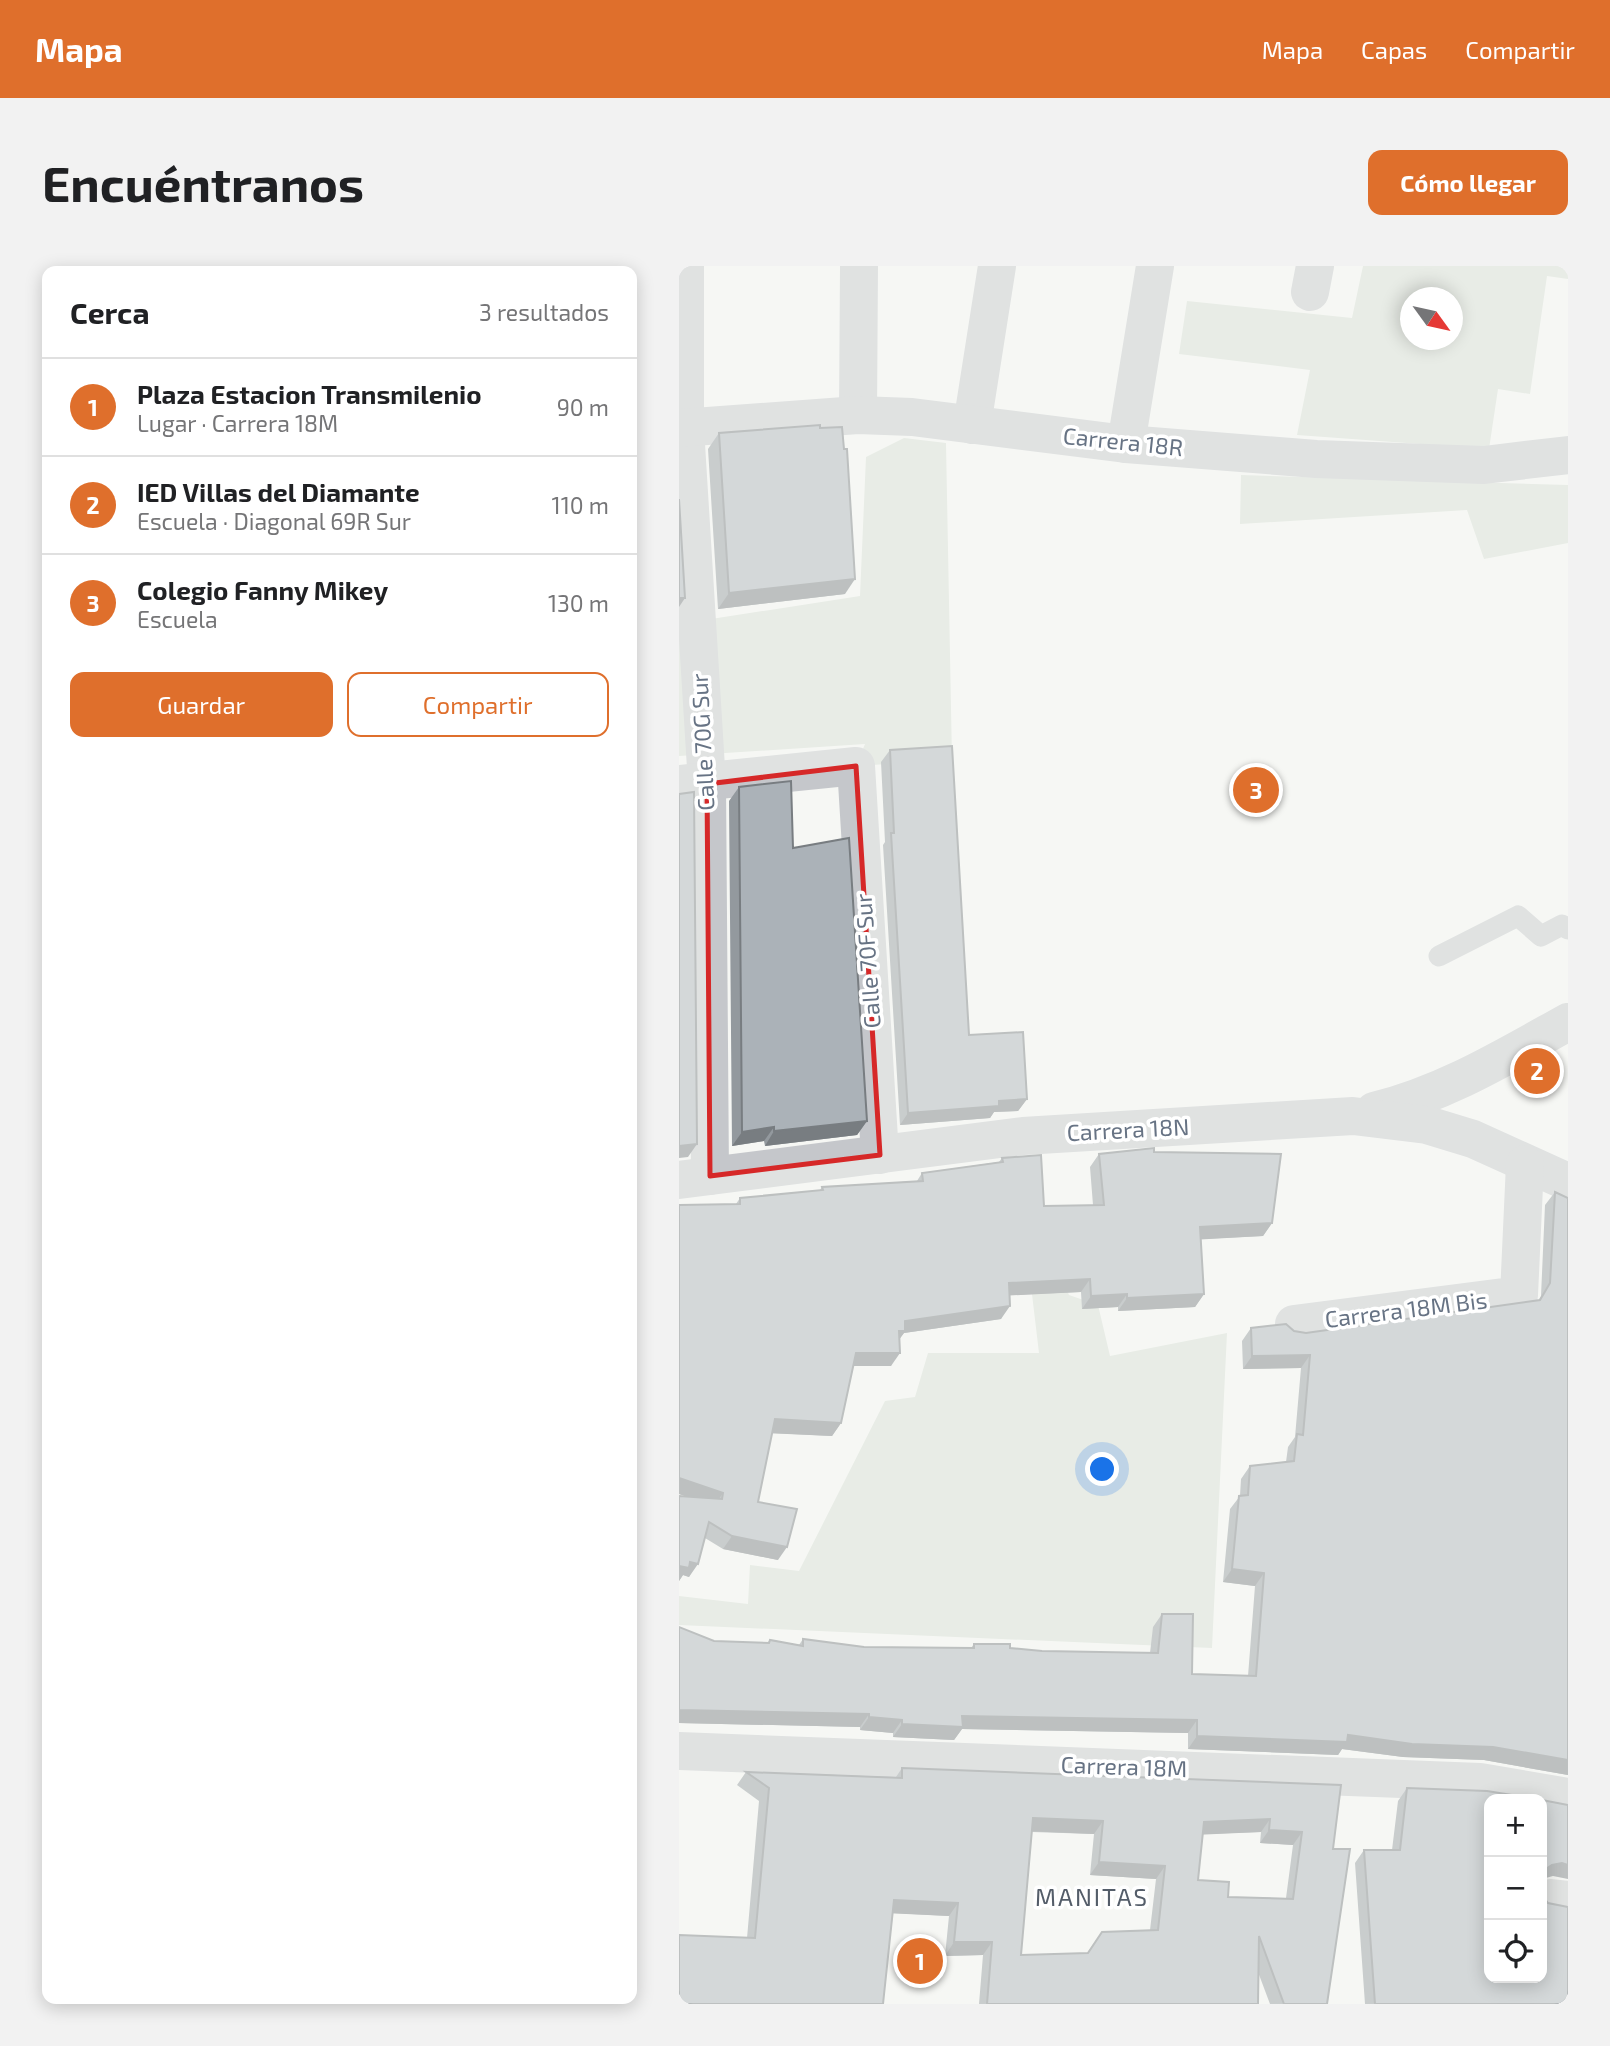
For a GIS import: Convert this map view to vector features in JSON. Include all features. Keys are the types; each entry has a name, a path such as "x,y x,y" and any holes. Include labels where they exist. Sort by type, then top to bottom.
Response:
{"street":[{"path":"858,415 859,266"},
{"path":"972,425 997,266"},
{"path":"1126,444 1155,266"},
{"name":"Calle 70G Sur","path":"683,269 682,428 693,784 695,1178"},
{"name":"Carrera 18R","path":"682,428 858,415 912,417 1126,444 1316,459 1484,465 1568,455"},
{"name":"Calle 70F Sur","path":"693,784 856,766 880,1155"},
{"path":"1353,1116 1414,1101 1458,1082 1568,1022"},
{"name":"Carrera 18N","path":"695,1178 1023,1136 1353,1116 1426,1125 1473,1139 1568,1182"},
{"name":"Carrera 18M Bis","path":"1294,1324 1519,1295 1525,1164"},
{"name":"Carrera 18M","path":"679,1751 1480,1782 1568,1797"}],"lane":[{"path":"1439,956 1518,916 1541,936 1562,925 1568,929"}],"highlighted area":[{"path":"856,766 880,1155 710,1176 707,784"}],"shaded area":[{"path":"1363,266 1568,266 1568,279 1547,276 1530,394 1498,389 1489,449 1297,435 1310,370 1179,354 1187,301 1352,318"},
{"path":"904,438 946,443 952,760 856,766 865,744 679,756 679,624 860,596 866,457"},
{"path":"1241,475 1568,485 1568,543 1484,559 1467,510 1240,524"},
{"path":"1029,1269 1059,1271 1069,1295 1098,1305 1110,1356 1227,1333 1212,1648 679,1625 679,1596 748,1604 750,1565 799,1571 885,1401 915,1397 928,1353 1039,1353"}],"building":[{"path":"820,425 820,428 842,427 844,449 847,449 855,579 729,593 719,433"},
{"path":"679,499 685,598 679,598"},
{"path":"952,746 969,1035 1023,1032 1027,1099 999,1101 999,1106 908,1113 891,833 894,833 890,750"},
{"path":"791,781 793,848 849,838 867,1121 774,1131 774,1127 742,1132 739,787"},
{"path":"694,792 697,1144 679,1146 679,794"},
{"path":"1154,1148 1154,1152 1281,1154 1272,1223 1200,1227 1204,1294 1127,1298 1127,1294 1091,1296 1090,1279 1009,1283 1010,1306 905,1321 905,1331 899,1331 900,1353 856,1353 841,1423 775,1419 758,1502 797,1509 787,1547 732,1536 709,1522 698,1564 690,1562 689,1568 679,1566 679,1496 722,1499 723,1493 679,1478 679,1205 740,1204 740,1198 823,1190 822,1187 923,1181 922,1173 1003,1162 1002,1158 1041,1155 1044,1206 1104,1205 1099,1154"},
{"path":"1555,1192 1568,1198 1568,1760 1493,1747 1412,1744 1348,1735 1347,1742 1197,1736 1197,1720 962,1716 963,1727 902,1724 902,1720 869,1717 869,1714 679,1710 679,1627 714,1641 769,1643 770,1640 803,1646 803,1639 864,1647 974,1648 974,1644 1010,1644 1010,1648 1042,1651 1158,1653 1162,1614 1193,1614 1192,1674 1256,1676 1264,1573 1232,1569 1239,1496 1248,1495 1250,1466 1294,1461 1297,1434 1303,1435 1310,1355 1252,1356 1251,1328 1286,1324 1294,1331 1306,1333 1540,1300 1550,1283"},
{"path":"902,1768 1341,1785 1333,1849 1350,1849 1327,2004 1284,2004 1259,1936 1258,2004 987,2004 992,1942 954,1942 958,1903 894,1900 883,2004 679,2004 679,1935 755,1938 769,1788 746,1772 902,1778","holes":["1033,1818 1103,1821 1099,1862 1165,1866 1158,1930 1102,1932 1088,1953 1021,1955","1270,1819 1269,1830 1302,1832 1293,1899 1228,1897 1229,1882 1198,1880 1204,1822"]},
{"path":"1407,1788 1506,1794 1484,1794 1484,1983 1547,1983 1547,1902 1568,1907 1568,2004 1375,2004 1364,1850 1400,1850"},
{"path":"1547,1801 1568,1805 1568,1865 1552,1865 1547,1868"}],"place":[{"name":"Colegio Fanny Mikey","path":"1256,790"},
{"name":"IED Villas del Diamante","path":"1537,1071"},
{"name":"Plaza Estacion Transmilenio","path":"920,1961"}],"district":[{"name":"MANITAS","path":"1092,1898"}]}
